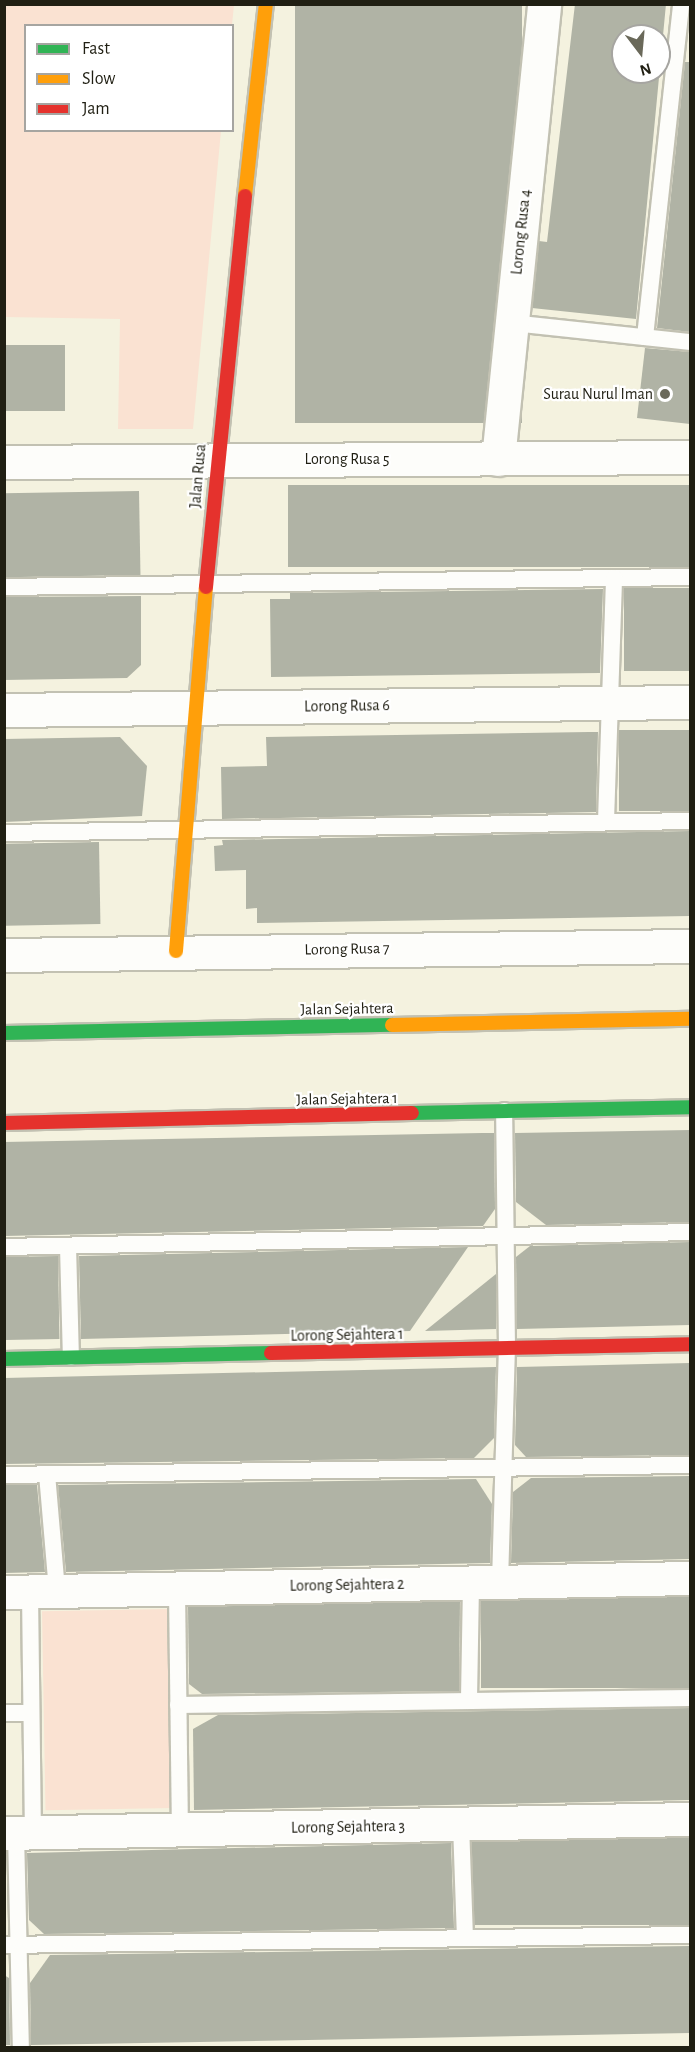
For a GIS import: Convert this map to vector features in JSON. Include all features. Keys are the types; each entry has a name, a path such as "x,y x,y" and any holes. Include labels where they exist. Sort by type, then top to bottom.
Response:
{"street":[{"name":"Jalan Rusa","path":"176,951 204,584 266,4"},
{"name":"Lorong Rusa 4","path":"498,459 544,4"},
{"name":"Lorong Rusa 5","path":"4,462 690,457"},
{"name":"Lorong Rusa 6","path":"4,710 690,702"},
{"name":"Lorong Rusa 7","path":"4,955 690,946"},
{"name":"Jalan Sejahtera","path":"4,1032 690,1019"},
{"name":"Jalan Sejahtera 1","path":"4,1123 690,1107"},
{"name":"Lorong Sejahtera 1","path":"4,1359 690,1344"},
{"name":"Lorong Sejahtera 2","path":"31,1592 690,1578"},
{"name":"Lorong Sejahtera 3","path":"18,1833 690,1819"}],"lane":[{"path":"645,337 683,50 681,4"},
{"path":"512,323 690,342"},
{"path":"4,587 690,577"},
{"path":"606,821 615,578"},
{"path":"4,833 690,820"},
{"path":"469,1700 504,1468 507,1348 504,1112"},
{"path":"4,1247 506,1233 690,1232"},
{"path":"68,1246 71,1357"},
{"path":"4,1475 690,1465"},
{"path":"21,2048 11,1945 18,1833 31,1713 31,1592 47,1474"},
{"path":"177,1588 180,1830"},
{"path":"178,1705 690,1698"},
{"path":"4,1713 31,1713"},
{"path":"461,1824 465,1936"},
{"path":"11,1945 465,1936 690,1935"}],"shaded area":[{"path":"5,4 234,5 232,24 24,24 24,132 221,132 193,429 118,429 120,319 5,317"},
{"path":"170,1609 173,1808 45,1810 42,1611"}],"building":[{"path":"295,4 522,4 522,423 295,423"},
{"path":"575,4 666,4 664,24 611,24 611,84 658,84 636,319 532,308 539,241 547,242"},
{"path":"685,62 690,62 690,332 657,328"},
{"path":"4,345 65,345 65,411 4,411"},
{"name":"Surau Nurul Iman","path":"645,348 690,352 690,424 637,418"},
{"path":"288,485 690,485 690,567 288,567"},
{"path":"139,491 140,575 5,577 4,493"},
{"path":"624,588 690,588 690,671 624,671"},
{"path":"603,589 600,673 271,677 270,599 290,599 290,593"},
{"path":"141,596 141,665 127,678 4,680 4,597"},
{"path":"619,730 690,730 690,811 619,811"},
{"path":"598,732 596,812 222,819 221,767 267,766 266,737"},
{"path":"120,737 147,766 142,816 4,822 4,739"},
{"path":"690,831 690,916 257,923 257,908 246,909 246,870 215,871 214,846 223,845 222,840"},
{"path":"99,842 100,924 5,926 4,844"},
{"path":"690,1130 690,1222 546,1225 516,1202 515,1133"},
{"path":"494,1133 495,1209 483,1226 4,1236 4,1142"},
{"path":"690,1242 690,1325 517,1329 516,1257 530,1246"},
{"path":"468,1247 410,1331 81,1339 79,1256"},
{"path":"58,1256 59,1339 5,1340 4,1257"},
{"path":"496,1274 496,1329 425,1331"},
{"path":"690,1363 690,1455 526,1457 515,1445 517,1367"},
{"path":"496,1367 494,1438 474,1458 4,1464 4,1378"},
{"path":"690,1476 690,1559 511,1563 513,1492 531,1478"},
{"path":"476,1479 492,1504 490,1563 66,1572 58,1485"},
{"path":"4,1485 37,1485 45,1572 4,1573"},
{"path":"481,1597 690,1597 690,1688 481,1688"},
{"path":"460,1601 459,1691 202,1694 189,1684 188,1607"},
{"path":"690,1708 690,1800 194,1810 193,1729 218,1715"},
{"path":"472,1838 690,1838 690,1925 472,1925"},
{"path":"451,1843 454,1928 44,1934 29,1920 27,1853"},
{"path":"690,1946 690,2033 31,2045 30,1983 50,1955"},
{"path":"4,1975 9,1978 10,2045 4,2045"}],"traffic: fast":[{"path":"4,1033 392,1025"},
{"path":"412,1113 690,1107"},
{"path":"4,1359 271,1353"}],"traffic: slow":[{"path":"245,196 266,4"},
{"path":"176,951 206,587"},
{"path":"392,1025 690,1019"}],"traffic: jam":[{"path":"206,587 245,196"},
{"path":"4,1123 412,1113"},
{"path":"271,1353 690,1344"}],"place":[{"name":"Surau Nurul Iman","path":"665,394"}]}
